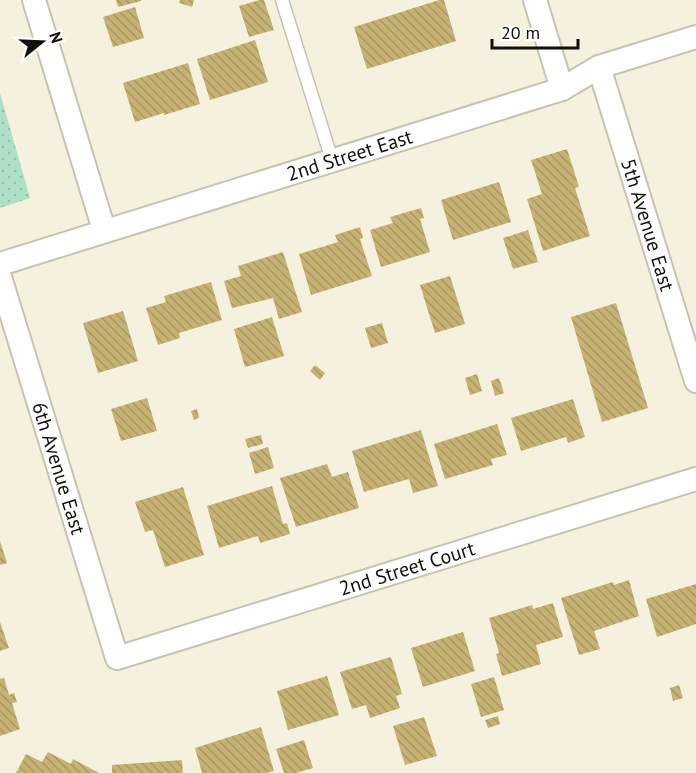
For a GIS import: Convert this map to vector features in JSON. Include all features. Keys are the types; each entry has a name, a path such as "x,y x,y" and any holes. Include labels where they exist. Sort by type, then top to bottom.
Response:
{"street":[{"path":"34,0 104,230"},
{"path":"535,0 562,89"},
{"name":"2nd Street East","path":"0,264 562,89 599,67 696,37"},
{"name":"5th Avenue East","path":"599,67 696,381"},
{"name":"6th Avenue East","path":"0,277 117,658"},
{"name":"2nd Street Court","path":"117,658 696,480"}],"lane":[{"path":"282,0 332,160"}],"green space":[{"path":"0,93 30,198 0,208"}],"building":[{"path":"116,0 141,0 141,1 118,7"},
{"path":"180,0 194,0 192,7 179,3"},
{"path":"264,0 274,30 249,37 239,6"},
{"path":"444,0 456,41 367,69 354,27"},
{"path":"135,7 144,38 113,47 103,17"},
{"path":"255,40 268,82 210,100 197,59"},
{"path":"188,63 200,104 135,122 123,83"},
{"path":"567,149 579,187 575,188 590,236 543,251 527,199 542,194 531,160"},
{"path":"499,182 511,222 453,240 441,200"},
{"path":"421,208 424,218 420,219 430,252 381,267 370,230 393,223 390,217"},
{"path":"360,227 363,238 360,239 372,276 311,295 299,254 338,242 335,235"},
{"path":"528,230 538,262 513,269 503,238"},
{"path":"283,252 302,312 279,319 273,298 232,308 224,281 241,276 238,266"},
{"path":"450,276 465,324 435,333 420,285"},
{"path":"211,282 222,320 179,333 180,338 158,345 146,308 166,302 164,296"},
{"path":"616,303 648,408 602,422 571,317"},
{"path":"123,311 138,361 98,373 83,323"},
{"path":"272,317 284,356 245,367 234,329"},
{"path":"382,323 388,343 371,348 365,328"},
{"path":"315,365 325,373 320,380 310,371"},
{"path":"477,374 482,391 470,395 465,378"},
{"path":"499,378 504,393 495,396 491,381"},
{"path":"147,398 157,431 121,441 111,409"},
{"path":"573,399 585,437 568,443 566,437 521,451 511,418"},
{"path":"197,409 199,418 194,420 191,411"},
{"path":"497,424 507,455 491,459 493,465 445,479 434,444"},
{"path":"421,430 438,486 413,493 409,479 364,492 352,451"},
{"path":"261,435 263,444 248,448 245,439"},
{"path":"268,447 274,468 255,474 249,453"},
{"path":"327,464 332,477 348,472 359,508 296,527 280,478"},
{"path":"272,486 283,524 287,523 290,534 260,543 258,536 219,548 207,506"},
{"path":"183,487 204,555 165,567 153,530 145,532 135,502"},
{"path":"0,541 7,563 0,565"},
{"path":"629,580 639,616 594,631 600,649 579,655 561,598 613,582 614,585"},
{"path":"696,584 696,624 657,637 646,599"},
{"path":"553,603 563,637 536,645 541,664 502,676 496,654 499,653 489,618 532,605 533,609"},
{"path":"0,622 9,648 0,651"},
{"path":"463,632 475,671 423,687 411,648"},
{"path":"391,657 402,694 396,696 400,708 370,718 366,705 352,709 340,672"},
{"path":"327,676 339,715 288,730 277,691"},
{"path":"494,677 504,710 481,717 471,684"},
{"path":"4,678 9,695 14,693 17,702 12,703 20,729 0,736 0,679"},
{"path":"679,685 683,698 673,701 670,688"},
{"path":"498,716 500,724 488,728 485,720"},
{"path":"424,717 437,756 405,765 393,726"},
{"path":"261,727 274,771 202,773 195,748"},
{"path":"304,740 313,768 296,773 284,773 276,749"},
{"path":"48,752 71,764 73,759 99,773 16,773 26,754 42,762"},
{"path":"182,760 183,773 112,773 112,765"}]}
